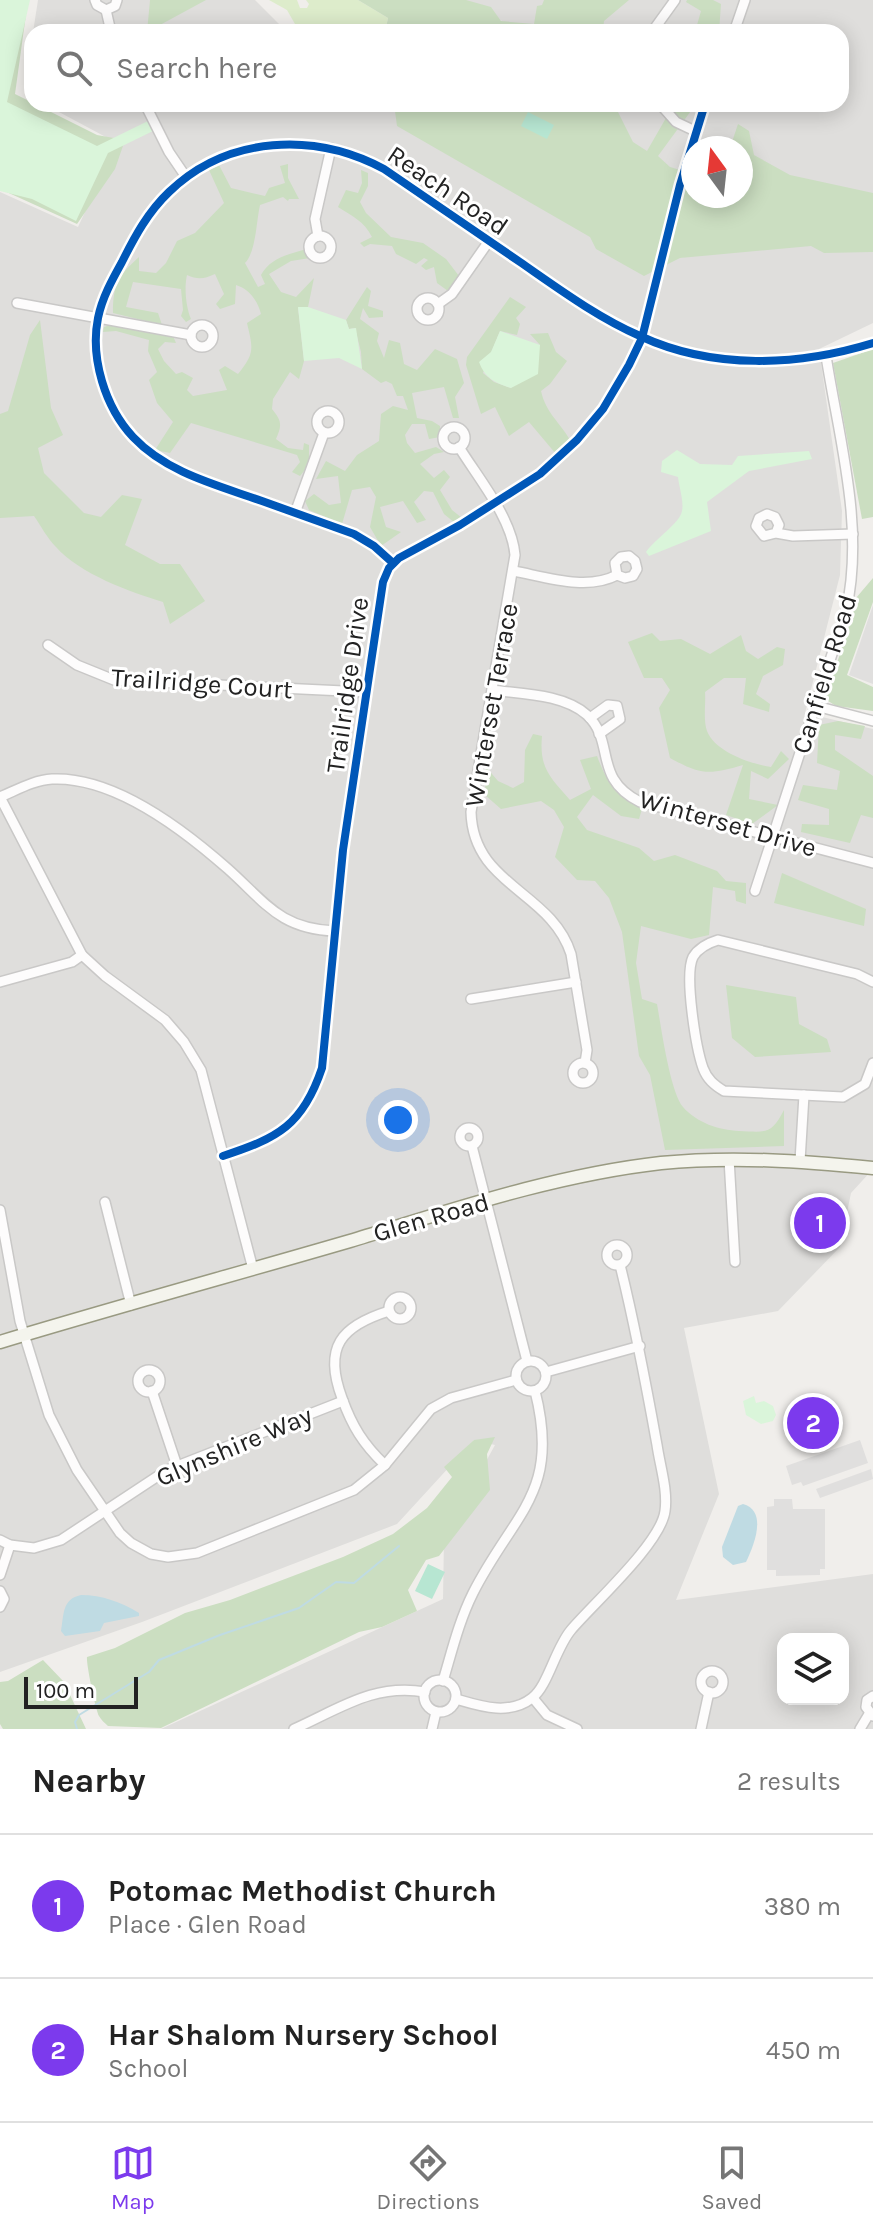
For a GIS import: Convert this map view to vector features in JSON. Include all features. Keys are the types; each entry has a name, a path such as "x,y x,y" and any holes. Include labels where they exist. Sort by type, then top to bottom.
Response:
{"main road":[{"name":"Glen Road","path":"0,1342 485,1200 599,1172 662,1163 729,1159 800,1161 873,1168"}],"street":[{"path":"95,0 106,10 109,24"},
{"path":"106,10 115,6 117,0"},
{"path":"658,24 675,0"},
{"path":"737,24 745,0"},
{"path":"149,112 169,152 186,177"},
{"path":"666,112 695,131"},
{"path":"393,563 540,474 583,434 616,390 642,338 702,112"},
{"name":"Reach Road","path":"393,563 365,539 169,465 133,437 114,411 105,389 97,349 98,317 112,280 141,227 162,198 186,177 226,156 260,146 295,144 331,148 366,159 580,304 642,338 686,352 726,359 784,361 826,356 873,343"},
{"path":"318,236 315,219 331,148"},
{"path":"438,304 452,294 489,241"},
{"path":"17,303 191,335"},
{"name":"Canfield Road","path":"755,891 849,599 853,519 826,356"},
{"path":"295,513 324,433"},
{"name":"Winterset Terrace","path":"459,447 513,539 514,571 471,812 471,828 477,848 490,866 561,929 571,954 587,1050 585,1063"},
{"path":"776,533 793,536 853,534"},
{"name":"Trailridge Drive","path":"223,1156 260,1144 281,1131 303,1111 322,1068 343,850 365,692 381,590 393,563"},
{"path":"514,571 573,582 598,582 617,575"},
{"name":"Trailridge Court","path":"48,645 77,665 114,680 365,692"},
{"path":"492,690 566,703 590,718 608,705 617,706 620,719 599,734"},
{"path":"816,706 873,721"},
{"name":"Winterset Drive","path":"590,718 599,734 609,773 632,798 873,863"},
{"path":"253,1269 201,1070 184,1042 165,1020 82,955 0,797 28,784 49,779 78,780 99,787 145,808 186,834 284,920 311,930 335,931"},
{"path":"873,982 857,974 718,940 705,944 692,959 688,981 701,1060 710,1080 724,1091 832,1098 850,1095 865,1084 873,1063"},
{"path":"0,982 72,962 82,955"},
{"path":"471,999 576,982"},
{"path":"800,1161 804,1095"},
{"path":"472,1146 527,1361"},
{"path":"729,1159 735,1262"},
{"path":"105,1202 131,1305"},
{"path":"0,1210 20,1321 49,1415 63,1446 120,1533 151,1554 182,1556 205,1550 345,1494 369,1480 385,1465 418,1423 441,1402 516,1380"},
{"path":"456,1699 497,1709 533,1698 545,1681 562,1641 651,1540 664,1517 665,1492 640,1346 620,1265"},
{"path":"385,1465 361,1440 343,1401 334,1370 338,1345 353,1326 389,1311"},
{"path":"546,1372 640,1346"},
{"path":"527,1361 539,1363 546,1372 544,1384 535,1391 524,1389 516,1380 517,1369 527,1361"},
{"path":"152,1391 177,1466"},
{"path":"443,1681 472,1594 523,1515 539,1477 543,1430 535,1391"},
{"name":"Glynshire Way","path":"5,1543 34,1548 72,1535 152,1479 177,1466 343,1401"},
{"path":"0,1575 5,1543"},
{"path":"0,1591 4,1599 0,1607"},
{"path":"443,1681 455,1690 456,1699 451,1708 436,1712 428,1706 425,1692 432,1683 443,1681"},
{"path":"294,1729 379,1691 401,1688 425,1692"},
{"path":"701,1729 709,1692"},
{"path":"860,1729 871,1715 866,1704 873,1696"},
{"path":"533,1698 547,1715 577,1729"},
{"path":"432,1729 436,1712"}],"shaded area":[{"path":"38,0 255,0 279,24 34,24"},
{"path":"454,0 564,0 545,24 509,24"},
{"path":"611,0 873,0 873,323 819,349 842,511 840,575 805,713 873,729 873,1169 851,1193 840,1247 778,1311 684,1328 719,1494 676,1600 873,1574 873,1729 161,1729 443,1599 444,1538 495,1445 474,1440 397,1524 142,1622 0,1672 0,192 78,227 117,143 59,112 431,112 641,263 869,232 753,156 753,136 681,136 681,182 625,154 608,112 849,112 849,24 599,24"},
{"path":"873,605 873,684 849,675"},
{"path":"860,1440 868,1463 803,1486 801,1482 792,1485 786,1466"},
{"path":"871,1469 873,1479 820,1498 816,1489"},
{"path":"774,1499 792,1499 793,1509 825,1509 825,1569 820,1569 820,1575 776,1576 776,1570 767,1570 767,1507 774,1506"}],"green space":[{"path":"0,0 28,0 15,94 24,98 24,112 51,112 97,135 125,140 115,169 77,224 0,189"},
{"path":"0,0 30,0 7,102 97,146 148,121 153,131 108,153 76,221 32,199 0,191"},
{"path":"150,0 206,0 162,24 148,24"},
{"path":"269,0 297,0 300,8 307,8 309,4 306,0 358,0 388,18 387,24 295,24 287,10"},
{"path":"358,0 466,0 491,7 501,21 534,24 387,24 388,18"},
{"path":"544,0 629,0 604,24 534,24 537,6 542,5"},
{"path":"713,0 721,4 720,24 697,24 701,11 686,2"},
{"path":"395,112 618,112 633,142 647,151 669,112 690,112 658,156 670,167 681,170 681,208 753,208 753,150 754,155 790,175 873,193 873,252 824,253 811,246 680,258 644,276 596,249 590,237 397,126"},
{"path":"528,112 554,125 547,139 521,126"},
{"path":"738,124 749,131 750,136 734,136"},
{"path":"288,164 288,178 299,199 288,201 283,197 260,205 254,245 245,263 258,287 265,284 261,275 275,261 307,249 310,258 291,261 269,274 281,292 296,297 314,278 308,307 298,308 304,361 299,379 290,372 273,399 272,409 280,423 276,439 288,448 303,450 304,443 309,445 309,465 300,476 292,472 300,462 297,455 191,423 170,453 155,450 173,422 157,403 149,380 157,372 148,351 149,340 116,331 103,332 104,327 113,324 173,336 176,343 165,342 158,349 176,374 182,372 193,378 187,390 193,396 227,390 219,370 225,366 238,374 244,367 251,350 247,323 261,314 252,296 236,285 235,304 220,309 216,304 224,294 215,274 201,278 187,275 186,297 191,319 186,322 181,316 181,289 133,282 126,307 158,313 162,325 113,313 118,281 139,257 139,271 156,273 166,263 177,241 195,233 224,203 209,170 219,165 231,188 265,196 269,188 285,183 280,166"},
{"path":"361,170 368,173 368,186 360,202 366,213 391,237 423,243 446,259 459,276 448,291 437,283 434,267 426,270 421,266 428,260 424,258 416,264 396,254 392,246 370,244 364,247 360,243 372,237 369,231 338,207 346,190 358,193 362,183"},
{"path":"367,287 371,291 368,306 383,311 383,317 369,318 363,308 360,319 379,333 377,341 384,358 389,340 400,343 404,364 417,370 435,349 457,359 464,383 455,397 459,418 453,418 444,387 412,393 417,418 440,426 440,437 429,439 425,424 412,424 405,435 415,453 436,447 444,452 434,454 420,464 434,478 444,470 450,477 440,490 452,510 462,518 455,523 444,514 433,492 424,491 414,502 426,520 417,523 403,501 380,507 386,527 401,532 381,546 370,527 376,497 370,487 352,490 342,524 309,510 305,501 314,494 329,505 341,503 338,476 316,479 326,461 345,471 357,455 379,441 381,414 393,406 408,410 403,396 397,396 392,384 386,381 381,383 362,369 355,328 349,329 346,320"},
{"path":"510,297 526,307 516,318 520,324 517,335 500,331 483,373 494,382 511,388 540,345 530,334 548,333 556,352 567,361 541,391 549,411 570,440 556,454 529,422 509,436 495,407 481,414 466,365 467,357"},
{"path":"298,307 308,307 346,320 349,329 356,328 362,369 339,358 304,361"},
{"path":"40,320 51,408 63,435 38,448 44,473 84,513 101,517 122,495 142,499 125,545 160,564 180,564 205,601 170,624 163,602 121,587 78,566 53,543 34,516 0,518 0,414 8,411 30,335"},
{"path":"500,331 540,345 538,374 511,388 491,379 479,362 491,352"},
{"path":"873,349 873,517 862,519 833,363"},
{"path":"677,450 700,464 732,465 738,456 809,451 812,459 749,471 707,502 711,531 649,556 646,552 677,521 682,511 678,477 661,472 662,461"},
{"path":"873,578 873,602 847,675 873,687 873,711 836,706 825,699 856,598"},
{"path":"652,633 660,641 681,639 710,654 741,635 746,651 758,659 777,647 785,649 783,665 763,676 756,694 770,704 769,712 743,704 746,678 724,678 705,692 707,731 725,751 771,767 781,751 789,759 768,779 751,771 749,799 778,805 752,824 726,815 743,765 705,772 670,758 659,708 670,690 662,678 644,678 628,642"},
{"path":"838,721 865,726 861,739 835,735 835,750 873,776 873,818 861,815 850,843 801,832 802,824 829,825 829,809 798,800 803,785 837,790 840,771 817,763 819,725"},
{"path":"533,734 542,736 542,756 547,771 570,800 591,789 580,760 597,756 614,787 642,809 639,819 621,816 593,795 577,817 587,830 639,848 654,861 675,855 717,871 726,881 746,883 746,904 736,901 735,891 713,887 709,935 691,939 641,926 636,963 642,999 657,1004 670,1074 683,1107 716,1127 756,1132 771,1128 784,1110 784,1146 665,1150 650,1075 639,1056 622,932 609,898 595,881 577,880 555,857 564,827 554,810 541,801 501,809 485,795 486,767 498,781 513,788 524,782 525,750"},
{"path":"782,873 866,909 864,926 774,903"},
{"path":"726,985 796,997 799,1024 827,1039 831,1052 755,1057 732,1038"},
{"path":"754,1396 756,1403 764,1401 773,1406 776,1415 773,1421 761,1424 746,1415 743,1401"},
{"path":"495,1437 487,1454 490,1490 439,1556 426,1560 408,1590 417,1611 382,1627 359,1632 161,1728 108,1726 100,1717 87,1657 115,1648 185,1613 230,1600 343,1557 393,1534 427,1508 452,1477 444,1467 474,1440"},
{"path":"428,1564 445,1572 432,1599 415,1591"},
{"path":"43,1660 64,1682 86,1729 3,1729 0,1724 0,1682 8,1681"}],"water":[{"path":"743,1504 755,1514 757,1529 746,1562 733,1565 723,1557 722,1547 738,1506"},
{"path":"81,1595 111,1600 139,1613 139,1616 104,1623 100,1631 65,1636 61,1631 65,1608 70,1600"}],"waterway":[{"path":"77,1729 75,1722 79,1715 149,1672 159,1660 299,1608 336,1582 354,1583 399,1546"}],"cycle path":[{"path":"223,1156 259,1143 286,1127 306,1103 322,1068 343,850 383,582 389,568 399,558 460,525 540,474 577,440 603,409 642,338 680,185 703,112"},
{"path":"393,563 354,534 210,483 161,460 133,437 108,397 96,349 100,311 108,289 137,234 155,208 192,173 218,159 273,145 330,149 357,157 384,169 593,311 668,347 697,355 756,361 815,356 873,343"}],"place":[{"name":"Potomac Methodist Church","path":"820,1223"},
{"name":"Har Shalom Nursery School","path":"813,1423"}]}
